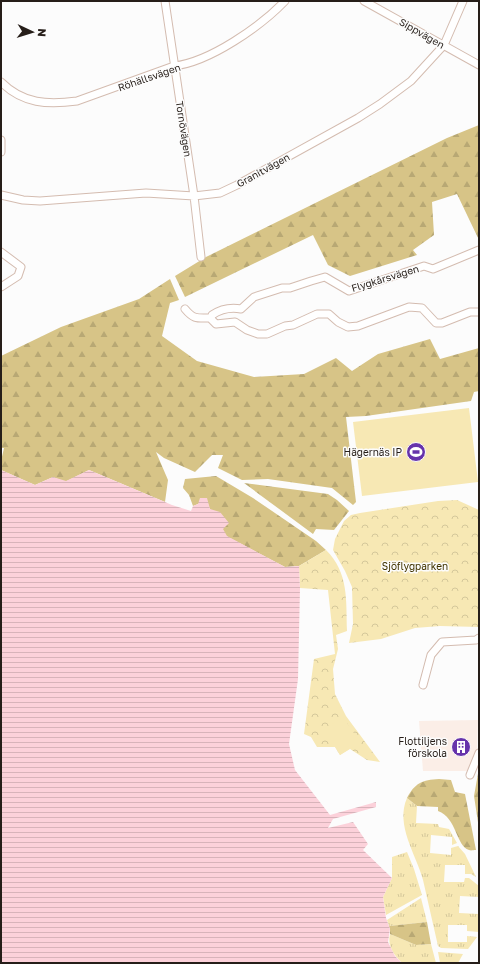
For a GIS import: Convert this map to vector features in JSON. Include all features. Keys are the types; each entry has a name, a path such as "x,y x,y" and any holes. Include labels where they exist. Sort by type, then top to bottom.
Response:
{"street":[{"name":"Tornövägen","path":"165,1 194,196 201,257"},
{"name":"Röhällsvägen","path":"1,82 20,96 33,102 62,103 77,101 174,66 184,65 206,56 260,24 285,1"},
{"name":"Sippvägen","path":"364,1 479,64"},
{"name":"Granitvägen","path":"1,195 23,200 40,201 146,193 194,196 220,193 358,118 411,81 444,45 463,1"},
{"path":"1,140 1,152"},
{"name":"Flygkårsvägen","path":"211,318 223,310 231,308 241,309 254,297 325,277 349,291 424,266 433,269 479,250"},
{"path":"1,252 22,267 18,276 1,287"},
{"path":"185,309 191,316 199,319 211,318 216,324 235,322 258,334 267,334 284,326 293,325 317,314 329,314 338,322 348,327 358,326 409,307 422,308 436,323 442,323 470,312 479,312"},
{"path":"423,685 431,655 442,642 476,640 479,638"},
{"path":"470,775 479,754"}],"shaded area":[{"path":"1,470 35,485 53,477 66,481 89,470 172,505 191,511 193,506 198,504 200,498 207,498 210,509 220,512 229,523 223,529 227,536 285,567 299,566 298,679 289,744 295,770 330,815 376,802 376,807 333,819 328,828 353,822 368,844 363,850 392,878 383,897 386,918 390,929 388,942 395,956 402,963 1,963"},
{"path":"478,720 477,752 468,771 423,771 419,721"}],"green space":[{"path":"479,125 479,240 457,194 432,202 434,235 413,250 417,255 350,276 328,265 313,235 185,297 175,276 206,257 447,138"},
{"path":"170,279 179,300 170,303 162,336 197,361 254,377 304,374 336,358 352,371 378,354 430,339 440,359 479,348 479,391 474,392 471,401 366,416 346,417 356,502 353,505 332,488 268,479 242,480 218,468 223,455 212,455 195,472 164,458 156,452 168,480 165,502 89,470 65,482 53,477 35,485 1,470 1,461 4,448 1,448 1,356 61,327 139,299"},
{"name":"Hägernäs IP","path":"469,408 478,482 362,496 353,422"},
{"path":"216,476 253,498 316,541 326,550 299,566 285,567 226,536 208,504 198,504 193,506 189,495 183,488 185,479"},
{"path":"244,483 328,494 349,511 334,530 316,529 313,534"},
{"name":"Sjöflygparken","path":"457,500 479,510 479,627 440,626 415,628 381,639 349,643 353,624 352,587 333,550 335,539 344,521 351,515 360,513 438,501"},
{"path":"326,550 339,568 345,588 346,598 347,631 336,635 338,649 333,669 335,694 346,716 380,762 367,760 350,749 340,755 335,747 317,747 311,737 304,734 314,659 335,654 328,590 300,588 299,566"},
{"path":"343,717 360,742 340,755 324,729"},
{"path":"479,768 479,829 474,796"},
{"path":"428,780 451,780 455,792 465,794 476,850 470,850 461,843 453,825 449,819 438,811 438,807 417,806 407,798 413,789 420,783"},
{"path":"407,798 417,806 416,823 438,824 439,827 449,829 457,843 452,845 452,837 431,835 430,853 451,855 451,848 458,846 465,854 476,877 471,874 465,874 465,865 445,865 444,882 464,882 465,878 469,878 479,886 479,897 460,896 459,913 479,914 479,932 467,931 467,925 448,925 448,942 467,942 467,936 477,937 468,949 441,948 438,946 423,880 405,829 403,819"},
{"path":"407,852 422,895 386,915 383,897 392,878 392,857"},
{"path":"421,898 427,922 389,926 387,920"},
{"path":"427,922 431,944 416,945 390,934 389,926"},
{"path":"390,934 416,945 431,944 436,963 402,963 396,957 390,946"},
{"path":"438,952 463,954 458,963 440,963"}],"place":[{"name":"Hägernäs IP","path":"416,452"},
{"name":"Flottiljens förskola","path":"461,747"}]}
